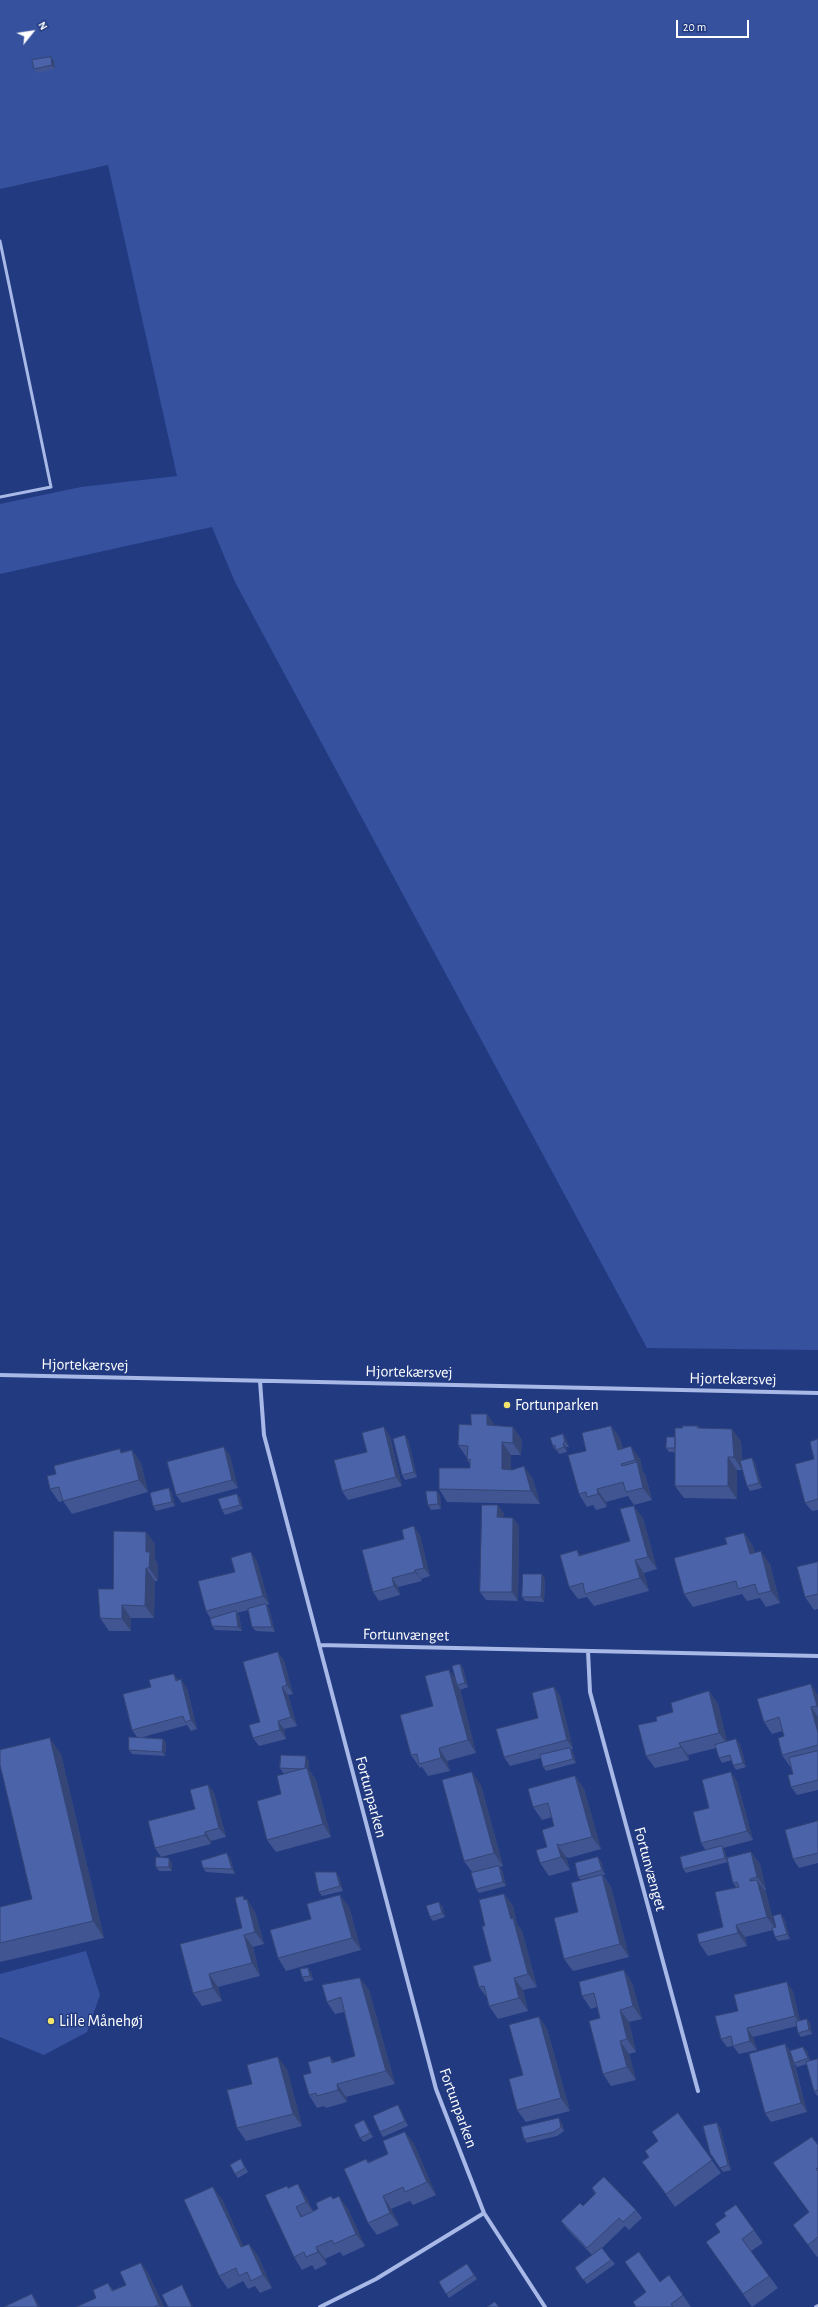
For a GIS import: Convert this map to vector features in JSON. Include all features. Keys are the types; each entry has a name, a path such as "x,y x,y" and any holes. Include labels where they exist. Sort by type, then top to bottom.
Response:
{"street":[{"name":"Hjortekærsvej","path":"0,1375 818,1393"},
{"name":"Fortunparken","path":"260,1381 264,1435 436,2089 484,2213 545,2307"},
{"name":"Fortunvænget","path":"319,1645 818,1656"},
{"name":"Fortunvænget","path":"588,1651 590,1692 698,2091"},
{"path":"320,2307 376,2279 484,2213"}],"lane":[{"path":"0,241 51,486 0,496"}],"shaded area":[{"path":"0,0 818,0 818,1350 647,1348 235,582 212,527 0,574 0,504 81,487 177,476 108,165 0,189"},
{"path":"86,1951 100,1995 87,2032 44,2055 0,2037 0,1974"}],"building":[{"path":"51,57 52,65 34,69 32,60"},
{"path":"471,1414 487,1414 487,1425 513,1427 513,1443 502,1442 502,1469 512,1470 524,1466 531,1491 439,1489 439,1468 470,1468 470,1459 467,1460 468,1446 458,1445 459,1424 471,1425"},
{"path":"611,1426 618,1450 631,1446 635,1460 621,1464 622,1466 637,1462 643,1488 626,1492 623,1482 597,1489 598,1494 587,1497 586,1492 579,1494 568,1455 586,1451 582,1433"},
{"path":"683,1426 732,1429 734,1457 728,1457 728,1486 675,1486 675,1428 682,1428"},
{"path":"384,1427 396,1477 342,1491 334,1460 367,1452 362,1433"},
{"path":"563,1434 565,1442 563,1443 564,1447 556,1450 555,1445 553,1446 550,1438"},
{"path":"405,1435 414,1472 402,1475 393,1439"},
{"path":"667,1437 675,1437 675,1448 666,1448"},
{"path":"818,1439 818,1499 805,1503 795,1464 814,1459 810,1442"},
{"path":"224,1447 232,1480 176,1495 167,1462"},
{"path":"120,1449 121,1453 132,1450 139,1480 63,1501 59,1487 50,1489 47,1476 56,1474 54,1466"},
{"path":"752,1458 759,1483 747,1486 740,1461"},
{"path":"169,1488 172,1502 153,1506 150,1493"},
{"path":"426,1491 437,1491 438,1504 428,1505"},
{"path":"237,1494 240,1505 222,1510 218,1499"},
{"path":"482,1505 498,1505 497,1517 513,1518 512,1592 480,1592"},
{"path":"634,1506 648,1557 635,1560 640,1578 585,1594 583,1583 569,1587 560,1555 577,1550 579,1556 630,1541 620,1509"},
{"path":"414,1526 424,1568 392,1578 394,1586 373,1592 362,1550 404,1539 402,1530"},
{"path":"114,1531 146,1532 146,1552 150,1552 149,1568 146,1568 145,1606 122,1605 122,1619 100,1618 98,1589 113,1589"},
{"path":"744,1533 750,1554 761,1551 771,1591 758,1594 755,1584 738,1589 736,1581 684,1594 674,1558 727,1544 725,1538"},
{"path":"251,1552 263,1596 206,1611 198,1581 235,1572 231,1558"},
{"path":"818,1562 818,1594 805,1597 797,1567"},
{"path":"523,1574 542,1574 541,1597 522,1597"},
{"path":"266,1604 272,1627 252,1627 248,1609"},
{"path":"236,1611 238,1627 212,1626 210,1619"},
{"path":"278,1652 287,1685 282,1687 291,1717 278,1721 280,1730 253,1738 249,1725 260,1722 243,1662"},
{"path":"460,1664 465,1683 457,1685 452,1666"},
{"path":"449,1670 468,1740 439,1748 441,1758 419,1764 417,1754 411,1755 400,1715 433,1706 425,1676"},
{"path":"174,1674 176,1681 181,1679 191,1720 185,1722 183,1716 132,1730 123,1694 151,1687 149,1680"},
{"path":"811,1684 817,1706 811,1707 818,1733 818,1745 782,1755 778,1738 784,1736 779,1717 764,1722 757,1699"},
{"path":"554,1687 567,1740 504,1757 496,1729 538,1718 532,1693"},
{"path":"709,1691 719,1733 679,1743 681,1747 646,1756 638,1725 657,1721 656,1717 673,1712 671,1703"},
{"path":"129,1737 163,1739 162,1752 129,1750"},
{"path":"50,1738 93,1921 0,1943 0,1907 32,1899 0,1765 0,1750"},
{"path":"736,1739 743,1763 733,1765 730,1755 719,1758 715,1745"},
{"path":"570,1748 573,1759 543,1767 540,1755"},
{"path":"818,1751 818,1780 791,1787 788,1775 793,1774 789,1758"},
{"path":"281,1755 306,1756 305,1768 280,1768"},
{"path":"307,1768 323,1824 267,1840 257,1801 281,1794 277,1776"},
{"path":"472,1772 494,1853 464,1861 442,1780"},
{"path":"731,1772 747,1831 701,1843 693,1812 709,1808 702,1780"},
{"path":"575,1776 592,1837 560,1845 557,1844 561,1857 540,1863 536,1850 547,1847 542,1830 554,1826 548,1803 533,1807 528,1789"},
{"path":"208,1785 219,1828 205,1832 205,1835 155,1848 148,1821 195,1809 190,1790"},
{"path":"818,1821 818,1853 793,1859 785,1830"},
{"path":"722,1846 725,1858 683,1869 680,1857"},
{"path":"751,1852 757,1877 750,1879 750,1881 757,1880 767,1917 736,1925 738,1933 699,1943 697,1934 723,1927 715,1892 739,1887 737,1882 733,1883 727,1858"},
{"path":"227,1853 232,1869 203,1868 201,1861"},
{"path":"156,1857 169,1858 169,1867 156,1867"},
{"path":"598,1857 602,1870 578,1877 575,1863"},
{"path":"499,1866 503,1882 476,1889 471,1873"},
{"path":"315,1872 336,1872 340,1886 319,1892"},
{"path":"602,1875 620,1944 564,1959 554,1918 578,1912 571,1883"},
{"path":"504,1894 511,1919 513,1918 528,1974 514,1978 519,1998 489,2006 484,1986 479,1987 473,1966 491,1961 482,1926 485,1926 479,1900"},
{"path":"340,1895 352,1938 278,1958 270,1930 311,1919 307,1904"},
{"path":"243,1896 244,1900 247,1899 255,1932 244,1935 252,1963 209,1974 213,1988 193,1993 180,1944 242,1928 235,1898"},
{"path":"439,1902 442,1913 430,1917 426,1906"},
{"path":"781,1914 787,1934 775,1937 772,1928 776,1927 773,1916"},
{"path":"308,1968 310,1976 302,1977 300,1969"},
{"path":"624,1970 633,2006 620,2010 627,2039 620,2041 627,2067 603,2074 589,2021 600,2018 594,1993 582,1996 579,1982"},
{"path":"360,1978 386,2071 337,2084 338,2090 317,2096 316,2093 309,2095 303,2075 311,2073 308,2062 330,2056 332,2063 355,2056 341,1997 327,2002 322,1985"},
{"path":"787,1982 795,2016 747,2028 750,2041 733,2046 731,2036 721,2039 715,2016 738,2011 734,1995"},
{"path":"539,2017 561,2098 517,2110 509,2079 523,2075 509,2025"},
{"path":"807,2019 809,2030 798,2033 796,2022"},
{"path":"785,2044 801,2103 765,2113 749,2054"},
{"path":"803,2047 808,2058 794,2063 790,2051"},
{"path":"278,2057 293,2114 237,2128 227,2090 252,2084 247,2065"},
{"path":"818,2059 818,2090 814,2091 806,2062"},
{"path":"398,2105 405,2121 380,2132 373,2116"},
{"path":"678,2113 712,2160 666,2194 642,2162 649,2157 645,2151 658,2141 652,2132"},
{"path":"559,2118 561,2127 554,2132 524,2139 521,2127"},
{"path":"364,2120 370,2133 360,2138 354,2125"},
{"path":"717,2123 728,2165 720,2168 710,2153 703,2126"},
{"path":"405,2132 427,2182 405,2192 403,2187 383,2196 390,2213 368,2223 344,2169 366,2159 368,2163 388,2154 383,2141"},
{"path":"812,2137 818,2145 818,2168 816,2169 818,2171 818,2237 808,2245 793,2225 809,2212 773,2163"},
{"path":"241,2159 245,2168 235,2174 230,2165"},
{"path":"604,2177 636,2210 623,2222 619,2218 587,2248 561,2221 580,2203 583,2206 596,2193 592,2188"},
{"path":"298,2184 306,2202 296,2207 301,2217 318,2209 316,2203 331,2196 333,2199 339,2196 356,2234 334,2244 332,2240 316,2247 318,2252 306,2257 304,2252 294,2257 265,2195 287,2186 288,2188"},
{"path":"213,2187 241,2247 249,2244 263,2275 251,2281 247,2272 239,2276 236,2268 219,2276 184,2200"},
{"path":"736,2205 754,2230 742,2239 769,2276 743,2294 706,2242 720,2232 715,2224 726,2216 724,2213"},
{"path":"602,2248 611,2260 583,2280 575,2268"},
{"path":"639,2252 660,2282 669,2275 683,2295 671,2304 673,2307 636,2307 633,2302 646,2292 625,2262"},
{"path":"141,2263 159,2305 154,2307 76,2307 96,2298 93,2290 108,2283 112,2291 126,2285 120,2272"},
{"path":"467,2264 474,2275 446,2294 439,2282"},
{"path":"182,2285 192,2307 168,2307 162,2295"},
{"path":"32,2294 38,2307 4,2307"},
{"path":"495,2302 499,2307 487,2307"}],"place":[{"name":"Fortunparken","path":"507,1405"},
{"name":"Lille Månehøj","path":"51,2021"}]}
